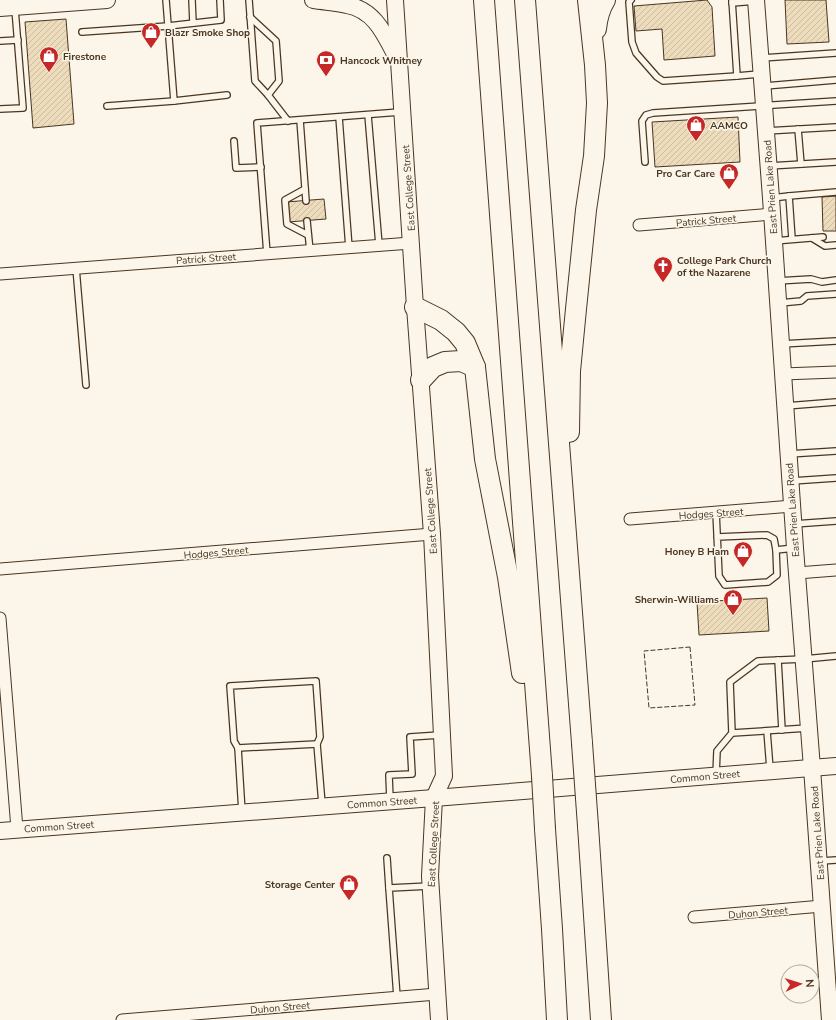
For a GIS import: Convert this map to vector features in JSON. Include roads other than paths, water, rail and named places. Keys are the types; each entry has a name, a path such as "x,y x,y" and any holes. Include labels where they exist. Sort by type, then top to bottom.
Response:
{"highway":[{"path":"525,0 582,744 601,1020"},
{"path":"567,552 570,371 586,210 594,156 597,103 595,65 588,0"},
{"path":"595,65 596,24 604,0"},
{"path":"485,9 539,742 557,1020"},
{"path":"415,307 441,320 456,332 465,343 474,367 485,459 508,577 526,702 539,742"},
{"path":"420,380 433,367 445,362 461,361 474,367"}],"street":[{"path":"10,5 107,0"},
{"path":"313,0 349,5 364,11 376,21 399,62"},
{"name":"East College Street","path":"395,0 420,380 432,534 444,776 434,798 430,876 439,1020"},
{"name":"East Prien Lake Road","path":"756,1 818,861 827,945 830,1020"},
{"name":"Patrick Street","path":"639,225 772,214"},
{"name":"Patrick Street","path":"0,274 411,243"},
{"path":"783,374 836,372"},
{"name":"Hodges Street","path":"630,519 792,506"},
{"name":"Hodges Street","path":"0,570 432,534"},
{"path":"797,573 836,570"},
{"path":"0,618 4,714 17,829"},
{"name":"Common Street","path":"0,831 391,802 836,766"},
{"name":"Duhon Street","path":"694,917 822,906"},
{"name":"Duhon Street","path":"122,1020 437,994"}],"lane":[{"path":"166,0 174,101"},
{"path":"192,0 193,23"},
{"path":"82,32 168,26 221,20 220,0"},
{"path":"249,0 255,81 288,121"},
{"path":"631,0 629,2 629,10 632,42 636,53 657,77 663,81 762,73 836,53"},
{"path":"737,76 732,2 756,1"},
{"path":"0,109 23,108 18,40 10,5"},
{"path":"250,17 276,41 279,81 268,95"},
{"path":"0,41 18,40"},
{"path":"762,73 836,80"},
{"path":"107,106 227,95"},
{"path":"645,162 642,120 646,115 653,113 836,101"},
{"path":"267,254 258,123 402,112"},
{"path":"368,115 378,245"},
{"path":"339,117 349,248"},
{"path":"300,120 306,200"},
{"path":"766,131 836,126"},
{"path":"798,129 801,164"},
{"path":"234,141 236,168 261,167"},
{"path":"769,166 836,162"},
{"path":"305,189 285,200 287,224 308,235"},
{"path":"771,198 836,192"},
{"path":"789,196 792,239"},
{"path":"307,221 310,251"},
{"path":"774,240 823,237"},
{"path":"812,238 825,246 836,245"},
{"path":"76,268 86,385"},
{"path":"777,282 811,279 822,282 836,280"},
{"path":"778,303 802,301 807,296 836,294"},
{"path":"781,344 836,341"},
{"path":"785,406 836,402"},
{"path":"789,454 836,451"},
{"path":"790,481 836,478"},
{"path":"716,512 717,537 719,576 725,585 768,582 776,575 776,550 774,539 767,535 717,537"},
{"path":"794,524 836,521"},
{"path":"776,550 795,548"},
{"path":"716,775 717,751 732,733 730,682 758,660 804,659 836,656"},
{"path":"778,660 782,730"},
{"path":"242,813 238,748 234,741 230,686 316,681 320,737 317,744 322,807"},
{"path":"732,733 809,728"},
{"path":"767,731 770,771"},
{"path":"391,802 389,775 412,774 410,737 442,735"},
{"path":"238,748 317,744"},
{"path":"387,858 397,997"},
{"path":"818,861 836,860"},
{"path":"389,888 430,886"}],"place":[{"name":"Blazr Smoke Shop","path":"151,49"},
{"name":"Firestone","path":"49,73"},
{"name":"Hancock Whitney","path":"326,77"},
{"name":"AAMCO","path":"696,142"},
{"name":"Pro Car Care","path":"729,190"},
{"name":"College Park Church of the Nazarene","path":"663,283"},
{"name":"Honey B Ham","path":"743,568"},
{"name":"Sherwin-Williams","path":"733,616"},
{"name":"Storage Center","path":"349,901"}]}
